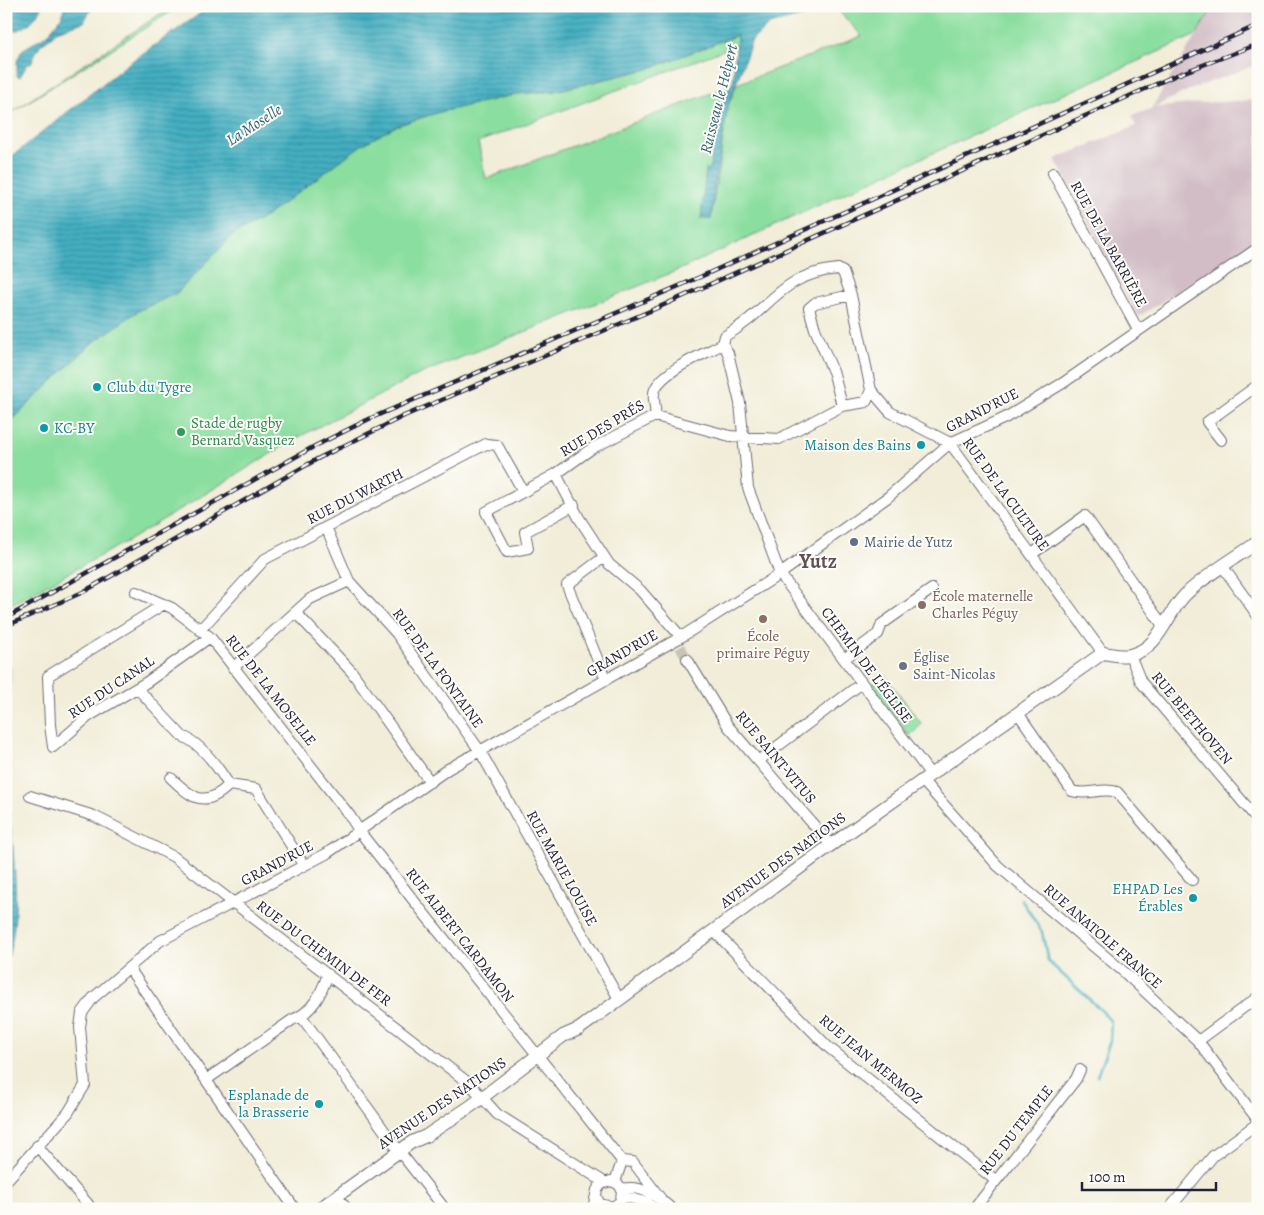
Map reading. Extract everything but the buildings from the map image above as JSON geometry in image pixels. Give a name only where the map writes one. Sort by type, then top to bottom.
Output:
[{"type":"main road","points":[[1103,653],[1130,655],[1154,640],[1164,627],[1175,606],[1186,593],[1258,542]]},
{"type":"main road","name":"AVENUE DES NATIONS","points":[[320,1209],[412,1142],[426,1136],[483,1098],[831,845],[1103,653]]},
{"type":"street","name":"RUE DE LA BARRIÈRE","points":[[1052,173],[1138,330]]},
{"type":"street","name":"GRAND'RUE","points":[[6,1181],[68,1112],[85,1085],[80,1027],[82,1013],[93,998],[150,949],[173,933],[304,866],[360,832],[430,782],[480,751],[678,641],[780,574],[888,497],[950,443],[1005,418],[1063,383],[1258,248]]},
{"type":"street","name":"RUE DE LA CULTURE","points":[[839,266],[851,295],[871,390],[890,412],[950,443],[1103,653]]},
{"type":"street","name":"RUE DES PRÉS","points":[[574,505],[525,532],[528,548],[507,552],[486,512],[556,474],[591,449],[655,416],[655,390],[662,380],[724,340],[784,288],[806,277],[839,266]]},
{"type":"street","points":[[842,406],[834,374],[814,329],[809,308],[816,303],[851,295]]},
{"type":"street","name":"CHEMIN DE L'ÉGLISE","points":[[724,340],[740,403],[748,488],[780,574],[862,683],[926,778]]},
{"type":"street","points":[[1221,440],[1208,422],[1258,385]]},
{"type":"street","points":[[655,416],[716,433],[779,439],[842,406],[866,402],[871,390]]},
{"type":"street","name":"RUE DU WARTH","points":[[200,630],[265,558],[486,444],[497,445],[523,492]]},
{"type":"street","points":[[556,474],[574,505],[579,518],[609,564],[640,590],[678,641]]},
{"type":"street","points":[[1032,554],[1084,516],[1164,627]]},
{"type":"street","name":"RUE DE LA FONTAINE","points":[[326,527],[349,581],[397,634],[480,751]]},
{"type":"street","points":[[604,557],[567,585],[606,680]]},
{"type":"street","points":[[1223,567],[1258,616]]},
{"type":"street","points":[[233,668],[310,599],[349,581]]},
{"type":"street","points":[[844,659],[878,634],[882,624],[932,589]]},
{"type":"street","name":"RUE DE LA MOSELLE","points":[[136,592],[164,604],[210,637],[350,816],[360,832]]},
{"type":"street","name":"RUE DU CANAL","points":[[164,604],[48,676],[53,747],[89,716],[137,688],[210,637]]},
{"type":"street","points":[[296,613],[352,672],[430,782]]},
{"type":"street","name":"RUE BEETHOVEN","points":[[1130,655],[1141,682],[1258,820]]},
{"type":"street","name":"RUE SAINT-VITUS","points":[[687,659],[728,726],[831,845]]},
{"type":"street","points":[[758,761],[862,683]]},
{"type":"street","points":[[137,688],[182,736],[192,740],[220,771],[229,785]]},
{"type":"street","points":[[1018,713],[1072,791],[1082,794],[1108,789],[1117,792],[1192,880]]},
{"type":"street","name":"RUE MARIE LOUISE","points":[[480,751],[618,999]]},
{"type":"street","points":[[171,778],[190,796],[203,800],[219,795],[229,785]]},
{"type":"street","name":"RUE ANATOLE FRANCE","points":[[926,778],[998,866],[1124,972],[1198,1041],[1258,1122]]},
{"type":"street","points":[[229,785],[256,788],[304,866]]},
{"type":"street","name":"RUE DU CHEMIN DE FER","points":[[30,796],[94,816],[174,857],[470,1084],[497,1114],[604,1182]]},
{"type":"street","name":"RUE ALBERT CARDAMON","points":[[360,832],[537,1057],[622,1161]]},
{"type":"street","name":"RUE JEAN MERMOZ","points":[[714,931],[828,1047],[996,1180]]},
{"type":"street","points":[[129,968],[295,1209]]},
{"type":"street","points":[[206,1080],[292,1020],[301,1016],[317,1001],[328,974]]},
{"type":"street","points":[[1198,1041],[1258,997]]},
{"type":"street","points":[[301,1016],[399,1151],[445,1209]]},
{"type":"street","name":"RUE DU TEMPLE","points":[[974,1209],[1076,1079],[1080,1070]]},
{"type":"street","points":[[1169,1209],[1212,1156],[1258,1122]]},
{"type":"street","points":[[37,1146],[88,1204]]},
{"type":"street","points":[[596,1197],[600,1204],[607,1208],[617,1204],[622,1161],[634,1162],[659,1204]]},
{"type":"street","points":[[593,1209],[598,1187],[604,1182],[620,1189],[630,1187],[647,1192],[659,1204],[672,1209]]},
{"type":"street","points":[[336,1196],[347,1209]]},
{"type":"shaded area","points":[[1214,6],[1258,6],[1258,64],[1187,91],[1152,108],[1258,100],[1258,240],[1138,317],[1055,159],[1136,126],[1131,116],[1151,109]]},
{"type":"green space","points":[[172,6],[180,6],[6,116]]},
{"type":"green space","points":[[845,6],[1214,6],[1196,35],[884,175],[681,269],[420,374],[295,439],[133,538],[8,606],[6,426],[91,344],[138,311],[177,293],[233,235],[265,217],[360,146],[396,126],[436,113],[517,94],[555,91],[648,69],[738,35],[737,45],[478,142],[486,179],[730,86],[721,110],[710,169],[706,170],[701,218],[711,219],[728,106],[737,84],[862,36],[837,9]]},
{"type":"green space","points":[[885,676],[922,724],[910,736],[871,686]]},
{"type":"water","points":[[6,6],[42,6],[36,17],[24,28],[6,32]]},
{"type":"water","points":[[64,6],[93,6],[84,22],[56,31],[36,51],[31,63],[27,65],[20,77],[17,76],[17,61],[22,50],[48,34],[62,16]]},
{"type":"water","name":"La Moselle","points":[[211,6],[845,6],[769,25],[752,40],[728,106],[715,182],[711,219],[701,219],[706,169],[710,169],[721,110],[733,80],[737,35],[648,69],[555,91],[517,94],[436,113],[396,126],[360,146],[265,217],[233,235],[177,293],[138,311],[91,344],[6,426],[6,161],[129,63]]},
{"type":"water","points":[[6,595],[10,638],[7,767],[16,891],[12,940],[6,964]]},
{"type":"pier","points":[[10,605],[12,665],[6,671],[6,607]]},
{"type":"waterway","name":"Ruisseau le Helpert","points":[[1021,899],[1042,932],[1048,961],[1103,1012],[1111,1022],[1110,1041],[1097,1076]]},
{"type":"tunnel","points":[[680,647],[687,659]]},
{"type":"railway","points":[[6,618],[315,446],[369,419],[700,277],[1258,25]]},
{"type":"railway","points":[[6,626],[83,592],[319,458],[404,416],[657,308],[1174,76],[1258,44]]},
{"type":"place","name":"Club du Tygre","points":[[97,387]]},
{"type":"place","name":"KC-BY","points":[[44,428]]},
{"type":"place","name":"Stade de rugby Bernard Vasquez","points":[[181,432]]},
{"type":"place","name":"Maison des Bains","points":[[921,445]]},
{"type":"place","name":"Mairie de Yutz","points":[[854,542]]},
{"type":"place","name":"École maternelle Charles Péguy","points":[[922,605]]},
{"type":"place","name":"École primaire Péguy","points":[[763,619]]},
{"type":"place","name":"Église Saint-Nicolas","points":[[903,666]]},
{"type":"place","name":"EHPAD Les Érables","points":[[1193,898]]},
{"type":"place","name":"Esplanade de la Brasserie","points":[[319,1104]]},
{"type":"district","name":"Yutz","points":[[818,561]]}]
